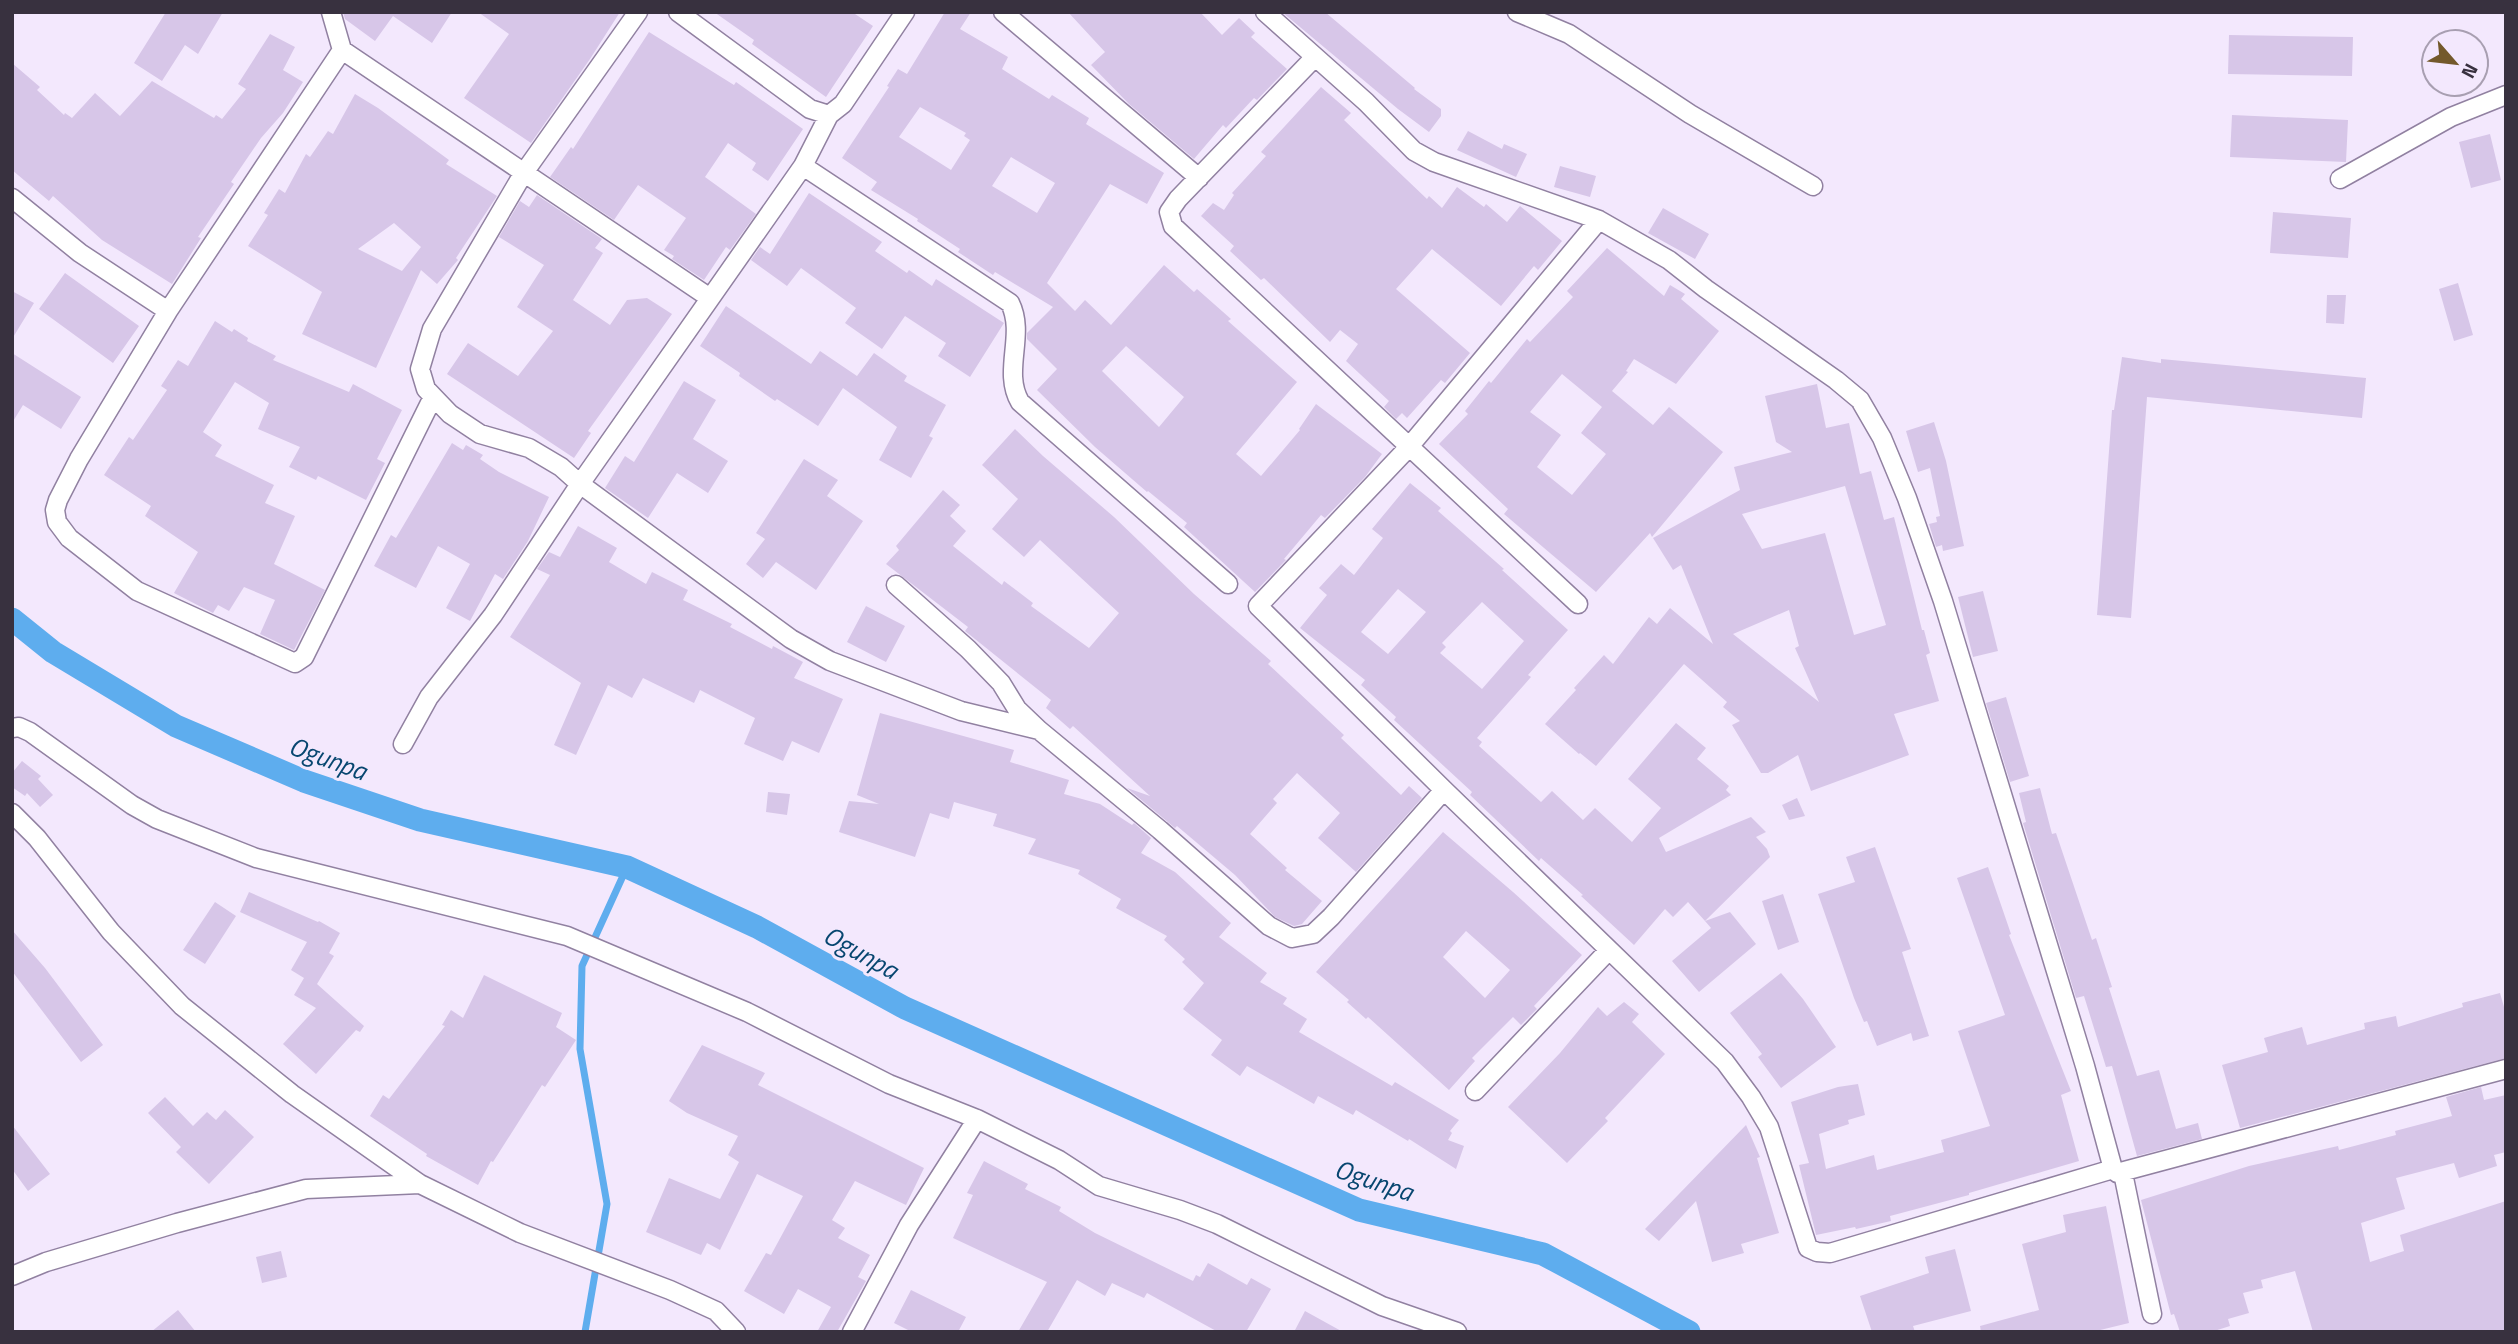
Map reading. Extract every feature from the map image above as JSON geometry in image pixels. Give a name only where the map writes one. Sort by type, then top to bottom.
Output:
[{"type":"street","points":[[331,12],[342,50],[710,298]]},
{"type":"street","points":[[638,12],[523,174],[429,337],[421,369],[426,389],[450,414],[480,434],[529,448],[561,467],[580,484],[791,639],[830,661],[961,711],[1039,730]]},
{"type":"street","points":[[678,12],[810,109],[829,115]]},
{"type":"street","points":[[403,744],[429,697],[493,615],[580,484],[803,166],[829,115],[842,104],[905,12]]},
{"type":"street","points":[[1003,12],[1199,178]]},
{"type":"street","points":[[1265,12],[1366,102],[1414,150],[1434,162],[1600,220],[1669,260],[1860,400],[1882,438],[1907,498],[1943,601],[2118,1171],[2152,1314]]},
{"type":"street","points":[[1517,12],[1569,34],[1690,114],[1813,186]]},
{"type":"street","points":[[342,50],[168,311],[58,500],[55,510],[57,522],[69,538],[137,591],[295,663],[304,657],[433,397]]},
{"type":"street","points":[[1314,58],[1169,212],[1174,226],[1408,448],[1578,604]]},
{"type":"street","points":[[2340,179],[2451,117],[2506,96]]},
{"type":"street","points":[[803,166],[1010,303],[1015,314],[1017,337],[1013,389],[1020,402],[1228,584]]},
{"type":"street","points":[[12,198],[80,253],[168,311]]},
{"type":"street","points":[[1600,220],[1408,448],[1258,606],[1725,1062],[1769,1127],[1808,1248],[1830,1253],[2118,1171],[2506,1069]]},
{"type":"street","points":[[896,584],[968,649],[1001,683],[1017,709],[1039,730],[1160,830],[1269,926],[1292,938],[1312,934],[1331,916],[1444,790]]},
{"type":"street","points":[[12,728],[19,727],[30,732],[132,805],[157,819],[256,858],[567,936],[747,1012],[889,1084],[977,1119],[1059,1160],[1099,1186],[1217,1224],[1382,1306],[1457,1332]]},
{"type":"street","points":[[12,813],[37,838],[111,932],[182,1006],[292,1094],[420,1184],[520,1233],[670,1290],[716,1311],[737,1332]]},
{"type":"street","points":[[1475,1091],[1609,950]]},
{"type":"street","points":[[852,1332],[909,1224],[977,1119]]},
{"type":"street","points":[[12,1276],[46,1262],[177,1223],[306,1189],[420,1184]]},
{"type":"building","points":[[166,12],[223,12],[198,54],[185,45],[162,81],[134,63]]},
{"type":"building","points":[[343,12],[452,12],[432,43],[393,16],[375,41],[345,19]]},
{"type":"building","points":[[478,12],[620,12],[531,143],[464,98],[509,34]]},
{"type":"building","points":[[714,12],[852,12],[873,26],[826,97],[752,44],[754,40]]},
{"type":"building","points":[[945,12],[971,12],[960,29],[1008,57],[1002,69],[1049,99],[1052,95],[1089,118],[1086,124],[1164,173],[1147,204],[1110,184],[1047,283],[1075,311],[1085,300],[1111,325],[1164,265],[1194,292],[1197,289],[1231,319],[1228,321],[1297,382],[1236,454],[1261,476],[1300,430],[1316,404],[1382,454],[1365,477],[1325,518],[1321,515],[1284,559],[1286,560],[1255,592],[1184,527],[1187,523],[1095,447],[1037,390],[1057,369],[1027,339],[1027,333],[1053,307],[995,272],[993,275],[958,252],[960,249],[917,221],[918,219],[871,190],[877,182],[842,158],[898,69],[907,74]],"holes":[[[920,107],[966,133],[964,136],[970,140],[951,170],[899,137]],[[1011,157],[1055,183],[1037,213],[992,186]],[[1126,346],[1184,397],[1159,427],[1102,371]]]},
{"type":"building","points":[[1068,12],[1200,12],[1222,35],[1239,18],[1255,33],[1251,37],[1287,69],[1226,128],[1223,125],[1194,159],[1129,104],[1091,65],[1105,52]]},
{"type":"building","points":[[1282,12],[1325,12],[1441,109],[1441,116],[1429,132]]},
{"type":"building","points":[[649,32],[734,85],[736,82],[803,129],[768,181],[752,170],[756,163],[728,143],[705,177],[756,214],[730,250],[726,247],[704,280],[672,259],[674,256],[664,250],[686,218],[638,185],[614,220],[550,177],[571,147],[573,149]]},
{"type":"building","points":[[270,34],[295,47],[283,70],[303,82],[231,182],[234,184],[198,237],[201,238],[172,284],[102,240],[53,196],[49,201],[12,170],[12,63],[40,87],[37,90],[64,115],[65,113],[72,118],[95,93],[120,116],[152,81],[214,118],[216,115],[222,119],[246,89],[238,84]]},
{"type":"building","points":[[2229,35],[2353,37],[2352,76],[2228,74]]},
{"type":"building","points":[[1321,87],[1351,113],[1344,120],[1427,199],[1429,196],[1442,208],[1457,187],[1484,207],[1486,204],[1507,222],[1520,206],[1562,241],[1538,270],[1534,266],[1501,306],[1432,249],[1396,289],[1470,353],[1445,383],[1441,380],[1407,418],[1402,413],[1396,419],[1384,407],[1389,401],[1346,361],[1358,344],[1340,330],[1330,342],[1264,278],[1261,280],[1230,251],[1234,246],[1201,216],[1213,203],[1224,210],[1234,195],[1232,193],[1266,156],[1261,152]]},
{"type":"building","points":[[355,94],[449,160],[446,164],[497,196],[456,258],[458,260],[437,284],[421,270],[376,368],[302,334],[322,292],[248,246],[268,215],[264,213],[279,189],[285,193],[306,154],[310,157],[328,131],[333,134]],"holes":[[[394,223],[421,247],[402,271],[358,249]]]},
{"type":"building","points":[[2232,115],[2348,120],[2346,162],[2230,157]]},
{"type":"building","points":[[1468,131],[1502,149],[1504,144],[1527,154],[1516,177],[1457,150]]},
{"type":"building","points":[[2490,134],[2501,180],[2471,188],[2459,142]]},
{"type":"building","points":[[1560,166],[1596,176],[1590,197],[1554,187]]},
{"type":"building","points":[[809,193],[882,242],[875,251],[907,273],[909,270],[932,286],[936,279],[1004,323],[970,377],[938,356],[946,343],[905,316],[882,349],[845,323],[856,308],[801,268],[787,286],[751,260],[760,247],[770,254]]},
{"type":"building","points":[[537,195],[602,239],[595,248],[603,253],[573,300],[610,325],[627,300],[647,298],[672,314],[588,431],[591,433],[574,458],[447,374],[468,343],[518,376],[553,331],[517,307],[544,265],[499,237],[520,201],[529,207]]},
{"type":"building","points":[[1663,208],[1709,234],[1695,259],[1648,233]]},
{"type":"building","points":[[2273,212],[2351,218],[2348,258],[2270,253]]},
{"type":"building","points":[[1607,248],[1664,296],[1670,285],[1685,294],[1681,299],[1719,331],[1676,384],[1634,359],[1626,371],[1628,372],[1612,391],[1653,425],[1669,407],[1723,452],[1652,537],[1650,533],[1596,592],[1504,514],[1508,509],[1439,444],[1468,414],[1465,411],[1527,339],[1530,342],[1573,297],[1567,291]],"holes":[[[1562,374],[1602,407],[1581,433],[1606,454],[1572,495],[1537,467],[1561,435],[1530,412]]]},
{"type":"building","points":[[65,273],[139,326],[113,363],[39,309]]},
{"type":"building","points":[[2458,283],[2473,335],[2454,341],[2439,289]]},
{"type":"building","points":[[12,291],[34,303],[12,339]]},
{"type":"building","points":[[2327,295],[2346,295],[2344,324],[2326,323]]},
{"type":"building","points":[[726,306],[811,364],[820,351],[857,376],[874,353],[907,376],[904,381],[946,405],[929,436],[933,438],[911,478],[879,460],[897,427],[843,388],[818,426],[777,399],[775,401],[700,346]]},
{"type":"building","points":[[215,321],[232,332],[234,329],[248,338],[247,341],[276,356],[273,360],[349,392],[353,384],[402,410],[377,459],[385,463],[366,500],[318,476],[316,480],[289,467],[300,447],[258,429],[269,403],[235,382],[203,432],[222,445],[215,456],[274,485],[265,503],[295,516],[274,564],[325,590],[294,650],[260,634],[275,600],[244,587],[229,611],[218,605],[213,613],[174,593],[198,552],[145,516],[151,506],[104,475],[129,437],[133,440],[167,390],[161,386],[178,360],[188,366]]},
{"type":"building","points":[[12,353],[81,397],[61,429],[23,405],[12,423]]},
{"type":"building","points":[[2122,357],[2161,363],[2161,359],[2366,378],[2362,418],[2147,397],[2131,618],[2097,615],[2112,410]]},
{"type":"building","points":[[684,381],[716,400],[693,439],[728,461],[708,493],[677,473],[648,518],[605,488],[625,456],[634,462]]},
{"type":"building","points":[[1817,384],[1826,428],[1849,423],[1860,474],[1871,471],[1884,520],[1894,517],[1930,653],[1926,655],[1939,701],[1894,714],[1909,755],[1811,791],[1798,755],[1768,773],[1761,773],[1732,725],[1740,721],[1723,707],[1727,702],[1684,664],[1596,766],[1545,724],[1604,655],[1613,664],[1649,617],[1657,624],[1670,608],[1713,644],[1681,565],[1673,570],[1653,538],[1740,490],[1734,467],[1792,452],[1776,442],[1765,396]],"holes":[[[1845,486],[1886,625],[1854,635],[1825,533],[1762,549],[1742,514]],[[1789,610],[1799,646],[1795,648],[1819,702],[1733,634]]]},
{"type":"building","points":[[1934,422],[1946,461],[1964,546],[1943,551],[1942,545],[1936,547],[1929,524],[1937,522],[1936,517],[1940,516],[1930,468],[1918,472],[1906,431]]},
{"type":"building","points":[[1015,429],[1271,661],[1268,664],[1344,735],[1341,738],[1401,795],[1409,786],[1422,798],[1356,872],[1318,838],[1340,813],[1297,773],[1273,799],[1277,803],[1250,834],[1287,868],[1285,870],[1322,901],[1302,924],[1294,926],[1275,917],[1235,875],[1127,788],[1150,796],[1073,726],[1070,729],[1046,708],[1051,700],[965,631],[968,627],[886,564],[899,550],[896,546],[943,490],[960,505],[950,516],[966,531],[953,546],[1002,585],[1004,581],[1033,603],[1031,606],[1089,648],[1119,613],[1040,540],[1024,557],[992,529],[1018,499],[982,465]]},
{"type":"building","points":[[452,443],[463,450],[466,445],[483,455],[480,459],[499,472],[549,497],[528,541],[503,579],[495,574],[470,621],[446,608],[470,564],[438,546],[416,588],[374,566],[391,535],[396,538]]},
{"type":"building","points":[[804,459],[838,480],[827,496],[863,521],[816,590],[776,562],[763,578],[746,564],[765,539],[756,533]]},
{"type":"building","points":[[1410,483],[1441,508],[1438,511],[1568,630],[1477,738],[1482,742],[1479,746],[1541,802],[1552,791],[1583,820],[1595,808],[1632,842],[1661,808],[1628,779],[1676,723],[1706,748],[1697,759],[1729,786],[1726,790],[1731,795],[1659,838],[1666,852],[1751,817],[1766,832],[1756,837],[1767,849],[1770,857],[1705,921],[1688,902],[1673,917],[1665,909],[1634,945],[1581,896],[1583,895],[1541,858],[1539,861],[1470,795],[1472,792],[1394,720],[1396,717],[1361,685],[1365,680],[1300,628],[1327,595],[1319,588],[1341,564],[1354,575],[1383,538],[1372,529]],"holes":[[[1398,589],[1426,612],[1388,654],[1361,632]],[[1482,602],[1524,641],[1482,689],[1440,653],[1446,647],[1442,643]]]},
{"type":"building","points":[[578,526],[617,548],[609,562],[646,584],[652,572],[688,590],[683,600],[732,624],[730,627],[772,649],[773,646],[803,662],[794,678],[843,699],[819,753],[792,741],[783,761],[744,744],[755,718],[700,690],[694,703],[643,678],[632,698],[608,685],[576,755],[554,745],[581,683],[510,637],[550,575],[537,569],[549,552],[560,557]]},
{"type":"building","points":[[1983,591],[1998,651],[1973,657],[1958,597]]},
{"type":"building","points":[[866,606],[905,626],[886,662],[847,642]]},
{"type":"building","points":[[2006,697],[2029,776],[2010,782],[1986,703]]},
{"type":"building","points":[[880,713],[1014,750],[1010,762],[1069,780],[1064,794],[1100,804],[1132,825],[1134,823],[1151,838],[1141,853],[1175,872],[1231,923],[1219,937],[1267,973],[1260,982],[1287,998],[1283,1004],[1307,1019],[1299,1032],[1392,1086],[1395,1082],[1459,1120],[1450,1131],[1452,1133],[1448,1140],[1464,1146],[1456,1169],[1356,1110],[1353,1115],[1318,1096],[1314,1104],[1247,1066],[1240,1076],[1211,1055],[1222,1040],[1183,1009],[1204,983],[1182,962],[1185,959],[1164,940],[1167,936],[1116,908],[1121,899],[1078,874],[1080,870],[1028,854],[1036,839],[993,826],[997,814],[954,802],[949,819],[930,813],[915,857],[839,832],[849,801],[879,804],[857,795]]},
{"type":"building","points":[[22,761],[41,776],[38,779],[53,795],[40,807],[27,793],[25,796],[12,787],[12,773]]},
{"type":"building","points":[[2040,788],[2052,834],[2056,833],[2092,940],[2096,938],[2137,1076],[2159,1070],[2176,1129],[2198,1123],[2202,1139],[2137,1156],[2112,1066],[2106,1067],[2084,996],[2076,998],[2023,823],[2026,822],[2019,793]]},
{"type":"building","points":[[768,792],[790,794],[787,815],[766,812]]},
{"type":"building","points":[[1797,798],[1805,816],[1789,820],[1782,805]]},
{"type":"building","points":[[1443,832],[1582,955],[1534,1006],[1537,1009],[1521,1025],[1513,1017],[1472,1058],[1475,1061],[1449,1090],[1316,972]],"holes":[[[1466,931],[1510,970],[1485,998],[1443,957]]]},
{"type":"building","points":[[1875,847],[1911,949],[1902,952],[1929,1036],[1913,1041],[1911,1033],[1877,1046],[1854,998],[1818,894],[1855,882],[1846,857]]},
{"type":"building","points":[[1988,867],[2011,934],[2009,935],[2071,1091],[2061,1095],[2079,1161],[1890,1216],[1891,1221],[1816,1235],[1799,1165],[1809,1163],[1791,1102],[1838,1087],[1858,1084],[1865,1115],[1848,1120],[1849,1124],[1819,1134],[1826,1169],[1874,1155],[1877,1170],[1944,1152],[1941,1140],[1990,1126],[1958,1031],[2005,1015],[1957,878]]},
{"type":"building","points":[[249,892],[319,921],[340,933],[329,953],[334,956],[317,984],[364,1026],[360,1032],[356,1030],[316,1074],[283,1044],[316,1008],[294,995],[304,978],[291,970],[307,942],[240,912]]},
{"type":"building","points":[[1783,894],[1799,942],[1778,950],[1762,901]]},
{"type":"building","points":[[215,902],[236,916],[205,964],[183,950]]},
{"type":"building","points":[[1730,912],[1756,944],[1699,992],[1672,961],[1711,928],[1705,921]]},
{"type":"building","points":[[12,930],[45,968],[103,1045],[81,1062],[12,971]]},
{"type":"building","points":[[1781,973],[1803,999],[1836,1047],[1781,1088],[1758,1057],[1762,1054],[1730,1013]]},
{"type":"building","points":[[484,975],[562,1013],[556,1027],[576,1040],[545,1087],[542,1085],[478,1185],[426,1156],[427,1154],[370,1116],[383,1095],[389,1099],[445,1026],[442,1025],[451,1010],[463,1018]]},
{"type":"building","points":[[2500,993],[2506,1014],[2506,1058],[2240,1128],[2222,1065],[2268,1052],[2264,1038],[2302,1027],[2307,1045],[2365,1029],[2364,1023],[2396,1016],[2398,1027],[2463,1007],[2462,1003]]},
{"type":"building","points":[[1624,1002],[1639,1014],[1632,1022],[1665,1054],[1605,1118],[1608,1121],[1567,1163],[1508,1107],[1560,1053],[1598,1007],[1607,1016]]},
{"type":"building","points":[[702,1045],[765,1073],[758,1085],[924,1168],[906,1205],[855,1181],[832,1220],[845,1228],[838,1238],[870,1255],[858,1277],[866,1281],[837,1332],[817,1332],[831,1307],[798,1289],[784,1314],[744,1291],[766,1253],[771,1255],[803,1196],[757,1174],[720,1250],[707,1243],[701,1255],[646,1232],[669,1178],[720,1199],[739,1162],[728,1155],[738,1136],[687,1113],[669,1101]]},
{"type":"building","points":[[2481,1087],[2484,1100],[2506,1095],[2506,1152],[2494,1155],[2497,1166],[2459,1178],[2454,1163],[2396,1178],[2405,1209],[2361,1223],[2370,1262],[2404,1251],[2400,1235],[2506,1201],[2506,1332],[2313,1332],[2295,1271],[2261,1280],[2263,1288],[2243,1293],[2249,1313],[2228,1319],[2230,1326],[2211,1332],[2180,1332],[2174,1314],[2171,1315],[2141,1200],[2249,1166],[2338,1146],[2339,1150],[2396,1135],[2395,1131],[2452,1116],[2446,1097]]},
{"type":"building","points":[[165,1097],[193,1126],[207,1112],[216,1120],[225,1110],[254,1137],[209,1184],[176,1152],[181,1147],[148,1113]]},
{"type":"building","points":[[12,1125],[50,1174],[28,1191],[12,1169]]},
{"type":"building","points":[[1746,1125],[1760,1157],[1757,1158],[1779,1233],[1741,1244],[1744,1253],[1712,1262],[1696,1201],[1659,1241],[1645,1229]]},
{"type":"building","points":[[984,1161],[1028,1184],[1025,1189],[1061,1207],[1059,1211],[1095,1233],[1193,1281],[1196,1275],[1200,1277],[1208,1263],[1247,1285],[1251,1278],[1271,1289],[1246,1332],[1218,1332],[1147,1293],[1144,1298],[1112,1283],[1105,1296],[1077,1280],[1047,1332],[1018,1332],[1047,1282],[953,1238],[973,1195],[967,1193]]},
{"type":"building","points":[[2106,1206],[2129,1323],[2092,1332],[1981,1332],[1980,1326],[2039,1310],[2022,1244],[2066,1232],[2063,1215]]},
{"type":"building","points":[[1955,1249],[1971,1311],[1913,1326],[1915,1332],[1872,1332],[1860,1296],[1929,1273],[1925,1257]]},
{"type":"building","points":[[281,1251],[287,1277],[262,1283],[256,1257]]},
{"type":"building","points":[[911,1290],[966,1317],[958,1332],[912,1332],[894,1323]]},
{"type":"building","points":[[178,1310],[196,1332],[151,1332]]},
{"type":"building","points":[[1305,1311],[1343,1332],[1294,1332]]},
{"type":"waterway","name":"Ogunpa","points":[[12,619],[53,652],[176,726],[304,781],[420,820],[627,867],[757,927],[905,1008],[1359,1210],[1543,1254],[1689,1332]]},
{"type":"waterway","points":[[585,1332],[607,1204],[580,1049],[582,966],[627,867]]}]
